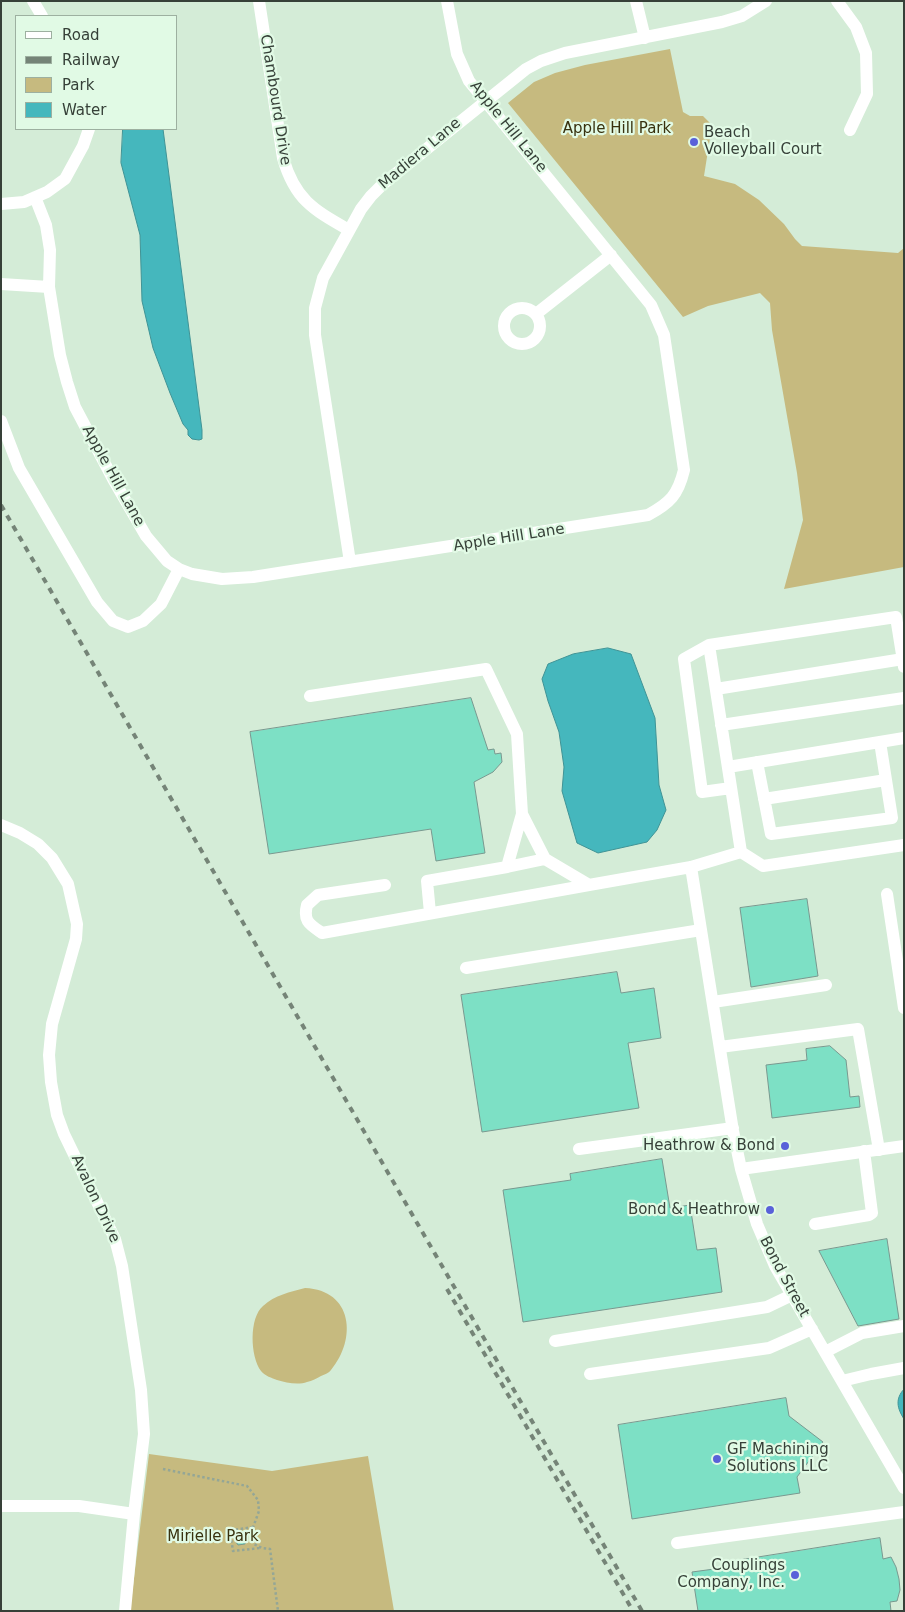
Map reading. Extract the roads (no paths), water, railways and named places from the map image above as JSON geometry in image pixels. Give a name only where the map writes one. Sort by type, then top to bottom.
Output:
[{"type":"street","name":"Chambourd Drive","points":[[259,1],[283,158],[288,174],[302,197],[320,213],[350,230]]},
{"type":"street","name":"Apple Hill Lane","points":[[35,197],[46,226],[50,250],[49,287],[60,355],[66,382],[75,407],[146,536],[167,561],[180,570],[222,579],[253,577],[648,515],[665,506],[673,498],[684,470],[664,334],[651,305],[470,81],[456,54],[447,1]]},
{"type":"street","points":[[636,1],[644,38]]},
{"type":"street","name":"Madiera Lane","points":[[350,562],[315,335],[315,308],[323,278],[361,209],[383,184],[485,100],[526,69],[541,61],[565,53],[736,18],[766,1]]},
{"type":"street","points":[[836,1],[856,27],[866,53],[867,94],[850,130]]},
{"type":"street","points":[[1,204],[24,202],[47,192],[65,180],[83,146],[89,130]]},
{"type":"street","points":[[536,314],[611,255]]},
{"type":"street","points":[[1,284],[49,287]]},
{"type":"street","points":[[1,421],[19,468],[97,602],[113,621],[128,627],[143,621],[162,604],[180,570]]},
{"type":"street","points":[[716,689],[903,663],[896,618],[709,645],[684,659],[702,792],[731,788]]},
{"type":"street","points":[[709,645],[741,852]]},
{"type":"street","points":[[310,696],[486,669],[517,734],[522,814],[508,867]]},
{"type":"street","points":[[722,725],[904,698]]},
{"type":"street","points":[[728,767],[904,738]]},
{"type":"street","points":[[757,762],[771,834],[892,818],[880,742]]},
{"type":"street","points":[[764,799],[886,780]]},
{"type":"street","points":[[522,814],[545,859],[589,884]]},
{"type":"street","name":"Avalon Drive","points":[[1,826],[20,833],[38,844],[52,858],[68,884],[77,924],[76,939],[56,1005],[49,1055],[51,1082],[57,1115],[64,1134],[115,1239],[122,1266],[144,1415],[144,1434],[125,1611]]},
{"type":"street","points":[[385,885],[318,895],[306,904],[304,915],[309,924],[322,933],[691,866],[741,852],[763,866],[904,846]]},
{"type":"street","points":[[430,913],[427,881],[545,859]]},
{"type":"street","name":"Bond Street","points":[[691,866],[733,1128],[741,1169],[757,1224],[775,1266],[904,1488]]},
{"type":"street","points":[[887,894],[904,1008]]},
{"type":"street","points":[[466,968],[701,930]]},
{"type":"street","points":[[713,1002],[826,985]]},
{"type":"street","points":[[720,1047],[858,1029],[879,1150]]},
{"type":"street","points":[[579,1149],[733,1128]]},
{"type":"street","points":[[741,1169],[904,1146]]},
{"type":"street","points":[[815,1224],[872,1213],[864,1151]]},
{"type":"street","points":[[556,1341],[767,1307],[792,1295]]},
{"type":"street","points":[[825,1352],[862,1333],[904,1326]]},
{"type":"street","points":[[590,1374],[769,1348],[812,1329]]},
{"type":"street","points":[[842,1381],[904,1368]]},
{"type":"street","points":[[1,1506],[79,1506],[134,1514]]},
{"type":"street","points":[[677,1543],[904,1512]]},
{"type":"water","points":[[123,130],[163,130],[202,430],[202,439],[199,440],[192,439],[188,435],[188,430],[183,424],[153,348],[142,301],[140,235],[121,163]]},
{"type":"water","points":[[608,648],[631,654],[655,718],[659,785],[666,810],[657,830],[647,842],[598,853],[577,843],[562,791],[564,767],[559,732],[542,679],[548,664],[573,654]]},
{"type":"water","points":[[904,1389],[904,1419],[898,1400]]},
{"type":"railway","points":[[1,505],[642,1611]]},
{"type":"railway","points":[[447,1289],[633,1611]]},
{"type":"place","name":"Beach Volleyball Court","points":[[694,142]]},
{"type":"place","name":"Heathrow & Bond","points":[[785,1146]]},
{"type":"place","name":"Bond & Heathrow","points":[[770,1210]]},
{"type":"place","name":"GF Machining Solutions LLC","points":[[717,1459]]},
{"type":"place","name":"Couplings Company, Inc.","points":[[795,1575]]},
{"type":"park label","name":"Apple Hill Park","points":[[617,129]]},
{"type":"park label","name":"Mirielle Park","points":[[213,1537]]}]
